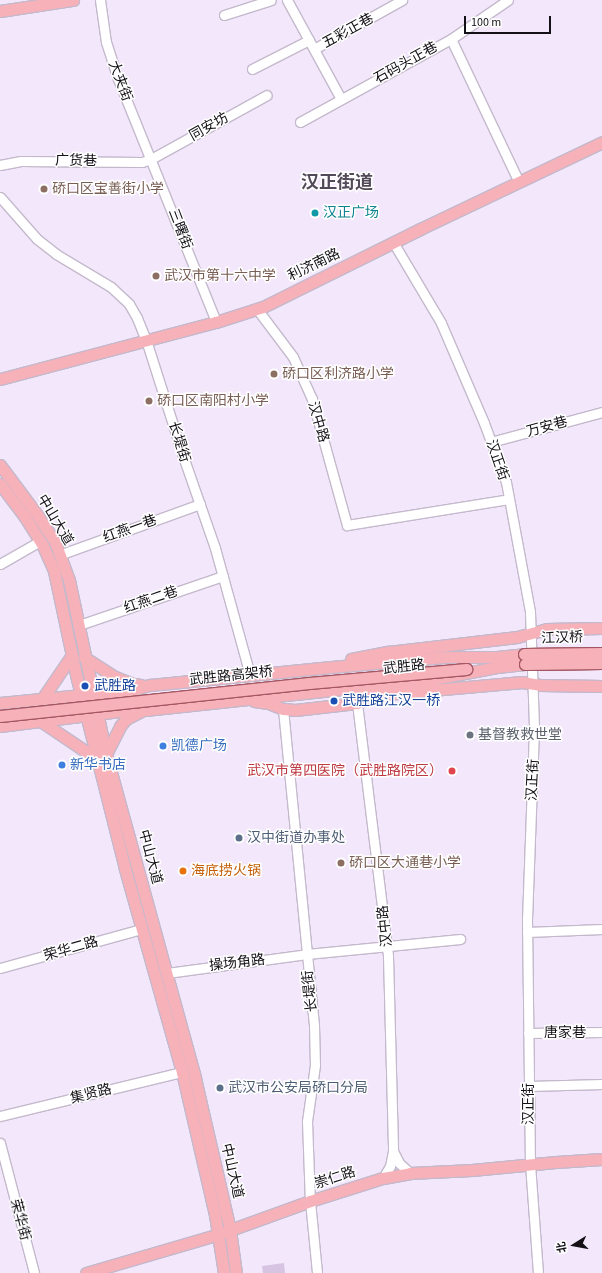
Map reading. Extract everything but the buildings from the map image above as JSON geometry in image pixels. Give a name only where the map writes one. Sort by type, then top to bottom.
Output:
[{"type":"main road","points":[[0,11],[74,0]]},
{"type":"main road","name":"利济南路","points":[[0,379],[216,322],[257,309],[602,142]]},
{"type":"main road","name":"中山大道","points":[[0,465],[38,516],[55,542],[69,580],[79,625],[84,657],[87,695]]},
{"type":"main road","name":"中山大道","points":[[0,484],[40,541],[54,571],[72,655],[87,695],[142,929],[182,1072],[219,1237],[224,1273]]},
{"type":"main road","points":[[331,667],[353,658],[517,637],[546,629],[602,628]]},
{"type":"main road","name":"江汉桥","points":[[524,659],[602,652]]},
{"type":"main road","points":[[42,699],[72,655]]},
{"type":"main road","points":[[84,657],[115,677],[133,684],[150,685]]},
{"type":"main road","name":"武胜路","points":[[0,703],[132,690],[150,685],[396,661],[445,657],[497,662]]},
{"type":"main road","name":"武胜路","points":[[0,726],[447,677],[497,662],[524,659]]},
{"type":"main road","name":"江汉桥","points":[[524,659],[602,663]]},
{"type":"main road","points":[[465,666],[497,662]]},
{"type":"main road","name":"武胜路高架桥","points":[[0,710],[173,691],[465,666]]},
{"type":"main road","name":"武胜路高架桥","points":[[0,716],[465,666]]},
{"type":"main road","points":[[376,695],[522,682],[532,684],[602,686]]},
{"type":"main road","points":[[239,699],[268,704],[283,709],[295,710],[357,703],[399,683]]},
{"type":"main road","points":[[42,722],[102,756],[120,726],[134,714],[145,710]]},
{"type":"main road","name":"中山大道","points":[[102,756],[168,973],[195,1078],[230,1234],[236,1273]]},
{"type":"main road","name":"崇仁路","points":[[310,1205],[383,1182],[410,1179],[472,1177],[530,1167],[602,1159]]},
{"type":"main road","name":"崇仁路","points":[[86,1273],[230,1234],[383,1178],[410,1173],[530,1167],[602,1166]]},
{"type":"main road","name":"崇仁路","points":[[108,1273],[219,1237]]},
{"type":"street","name":"大夹街","points":[[100,0],[106,42],[118,79],[151,159]]},
{"type":"street","points":[[224,16],[271,0]]},
{"type":"street","points":[[287,0],[341,99]]},
{"type":"street","name":"五彩正巷","points":[[314,49],[402,0]]},
{"type":"street","name":"石码头正巷","points":[[300,122],[451,39],[508,0]]},
{"type":"street","points":[[451,39],[519,182]]},
{"type":"street","points":[[252,69],[309,40]]},
{"type":"street","name":"同安坊","points":[[151,159],[267,95]]},
{"type":"street","name":"广货巷","points":[[0,165],[21,161],[142,162],[151,159]]},
{"type":"street","name":"三曙街","points":[[151,159],[216,322]]},
{"type":"street","name":"长堤街","points":[[0,197],[37,239],[56,254],[111,287],[130,304],[146,340],[184,459],[215,548],[250,675]]},
{"type":"street","name":"汉正街","points":[[394,242],[441,324],[461,368],[506,482],[530,612],[534,752],[527,932],[528,1033],[530,1167],[538,1273]]},
{"type":"street","name":"汉中路","points":[[257,309],[293,357],[312,399],[346,525],[509,499]]},
{"type":"street","name":"万安巷","points":[[491,442],[602,412]]},
{"type":"street","name":"红燕一巷","points":[[59,555],[200,504]]},
{"type":"street","points":[[0,564],[40,541]]},
{"type":"street","name":"红燕二巷","points":[[79,625],[223,576]]},
{"type":"street","name":"汉中路","points":[[357,703],[387,945],[393,1151],[390,1166],[383,1178]]},
{"type":"street","name":"长堤街","points":[[283,709],[314,1024],[315,1065],[307,1121],[310,1205],[317,1273]]},
{"type":"street","name":"荣华二路","points":[[0,968],[142,929]]},
{"type":"street","points":[[527,932],[602,929]]},
{"type":"street","name":"操场角路","points":[[168,973],[307,954],[460,939]]},
{"type":"street","name":"唐家巷","points":[[528,1033],[602,1032]]},
{"type":"street","name":"集贤路","points":[[0,1116],[182,1072]]},
{"type":"street","points":[[529,1086],[602,1084]]},
{"type":"street","name":"荣华街","points":[[0,1143],[34,1273]]},
{"type":"street","points":[[393,1151],[399,1163],[410,1173]]},
{"type":"shaded area","points":[[284,1263],[285,1273],[263,1273],[262,1266]]},
{"type":"place","name":"硚口区宝善街小学","points":[[44,189]]},
{"type":"place","name":"汉正广场","points":[[315,213]]},
{"type":"place","name":"武汉市第十六中学","points":[[156,276]]},
{"type":"place","name":"硚口区利济路小学","points":[[274,374]]},
{"type":"place","name":"硚口区南阳村小学","points":[[149,401]]},
{"type":"place","name":"武胜路","points":[[85,686]]},
{"type":"place","name":"武胜路江汉一桥","points":[[334,701]]},
{"type":"place","name":"基督教救世堂","points":[[470,735]]},
{"type":"place","name":"凯德广场","points":[[163,746]]},
{"type":"place","name":"新华书店","points":[[62,765]]},
{"type":"place","name":"武汉市第四医院（武胜路院区）","points":[[452,771]]},
{"type":"place","name":"汉中街道办事处","points":[[239,838]]},
{"type":"place","name":"硚口区大通巷小学","points":[[341,863]]},
{"type":"place","name":"海底捞火锅","points":[[183,871]]},
{"type":"place","name":"武汉市公安局硚口分局","points":[[220,1088]]},
{"type":"district","name":"汉正街道","points":[[337,183]]}]
